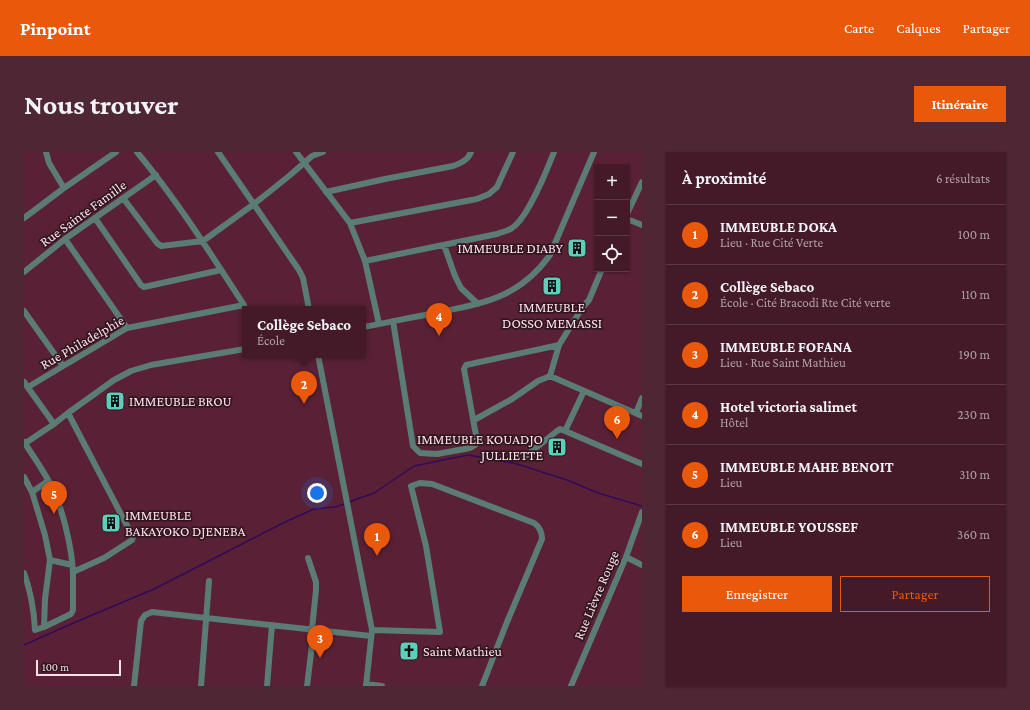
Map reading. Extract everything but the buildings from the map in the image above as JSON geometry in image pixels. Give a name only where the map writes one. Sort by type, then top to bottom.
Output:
[{"type":"street","points":[[46,152],[49,163],[64,188]]},
{"type":"street","points":[[24,218],[116,152]]},
{"type":"street","points":[[137,152],[156,175],[202,241],[243,306]]},
{"type":"street","points":[[218,152],[300,270],[308,306]]},
{"type":"street","points":[[296,152],[350,224],[365,261],[379,324]]},
{"type":"street","points":[[123,198],[157,243],[161,246],[202,241],[254,204],[315,153],[323,152]]},
{"type":"street","points":[[326,192],[461,164],[472,152]]},
{"type":"street","points":[[350,224],[477,199],[489,194],[497,187],[512,152]]},
{"type":"street","points":[[365,261],[497,234],[512,228],[527,210],[554,152]]},
{"type":"street","points":[[366,326],[478,304],[499,297],[529,278],[550,254],[594,152]]},
{"type":"street","name":"Rue Sainte Famille","points":[[24,272],[65,240],[156,175]]},
{"type":"street","points":[[630,208],[642,182]]},
{"type":"street","points":[[95,218],[141,285],[144,287],[221,270]]},
{"type":"street","points":[[630,220],[642,225]]},
{"type":"street","points":[[65,240],[127,328]]},
{"type":"street","points":[[444,245],[461,288],[478,304]]},
{"type":"street","points":[[550,376],[559,345],[582,308],[589,300],[601,272]]},
{"type":"street","name":"Rue Philadelphie","points":[[26,385],[63,366],[127,328],[242,307]]},
{"type":"street","points":[[24,311],[63,366]]},
{"type":"street","points":[[393,321],[413,446],[420,453],[437,454],[470,448],[475,445],[477,441],[464,369],[466,365],[559,345]]},
{"type":"street","points":[[24,574],[33,606],[35,630],[71,614],[72,568],[66,528],[56,496],[24,443],[54,424],[114,380],[132,371],[151,365],[242,350]]},
{"type":"street","points":[[319,358],[372,633],[366,685],[382,686]]},
{"type":"street","points":[[474,420],[512,399],[538,381],[550,376],[639,415],[642,398]]},
{"type":"street","points":[[26,385],[54,424]]},
{"type":"street","points":[[565,431],[584,391]]},
{"type":"street","points":[[50,560],[72,568],[104,558],[132,540],[133,536],[68,413]]},
{"type":"street","points":[[527,455],[560,429],[642,464]]},
{"type":"street","points":[[24,477],[32,492],[45,535],[50,560],[45,599],[44,627]]},
{"type":"street","points":[[32,492],[48,481]]},
{"type":"street","points":[[134,686],[141,620],[145,615],[152,612],[313,629],[372,633],[440,632],[426,546],[411,486],[420,483],[432,484],[537,525],[541,531],[542,539],[482,686]]},
{"type":"street","name":"Rue Lièvre Rouge","points":[[571,686],[626,557],[642,512]]},
{"type":"street","points":[[626,557],[642,565]]},
{"type":"street","points":[[307,686],[316,582],[308,558]]},
{"type":"street","points":[[201,686],[209,581]]},
{"type":"street","points":[[267,686],[272,625]]},
{"type":"waterway","points":[[349,502],[374,493],[414,466],[468,455],[517,464],[567,480],[598,493],[642,506]]},
{"type":"waterway","points":[[24,645],[154,589],[285,522],[314,509],[335,507],[345,504]]},
{"type":"place","name":"IMMEUBLE DIABY","points":[[577,248]]},
{"type":"place","name":"IMMEUBLE DOSSO MEMASSI","points":[[552,286]]},
{"type":"place","name":"Hotel victoria salimet","points":[[439,336]]},
{"type":"place","name":"IMMEUBLE BROU","points":[[115,401]]},
{"type":"place","name":"Collège Sebaco","points":[[304,404]]},
{"type":"place","name":"IMMEUBLE YOUSSEF","points":[[617,439]]},
{"type":"place","name":"IMMEUBLE KOUADJO JULLIETTE","points":[[557,447]]},
{"type":"place","name":"IMMEUBLE MAHE BENOIT","points":[[54,514]]},
{"type":"place","name":"IMMEUBLE BAKAYOKO DJENEBA","points":[[111,523]]},
{"type":"place","name":"IMMEUBLE DOKA","points":[[377,556]]},
{"type":"place","name":"Saint Mathieu","points":[[409,651]]},
{"type":"place","name":"IMMEUBLE FOFANA","points":[[320,658]]}]
